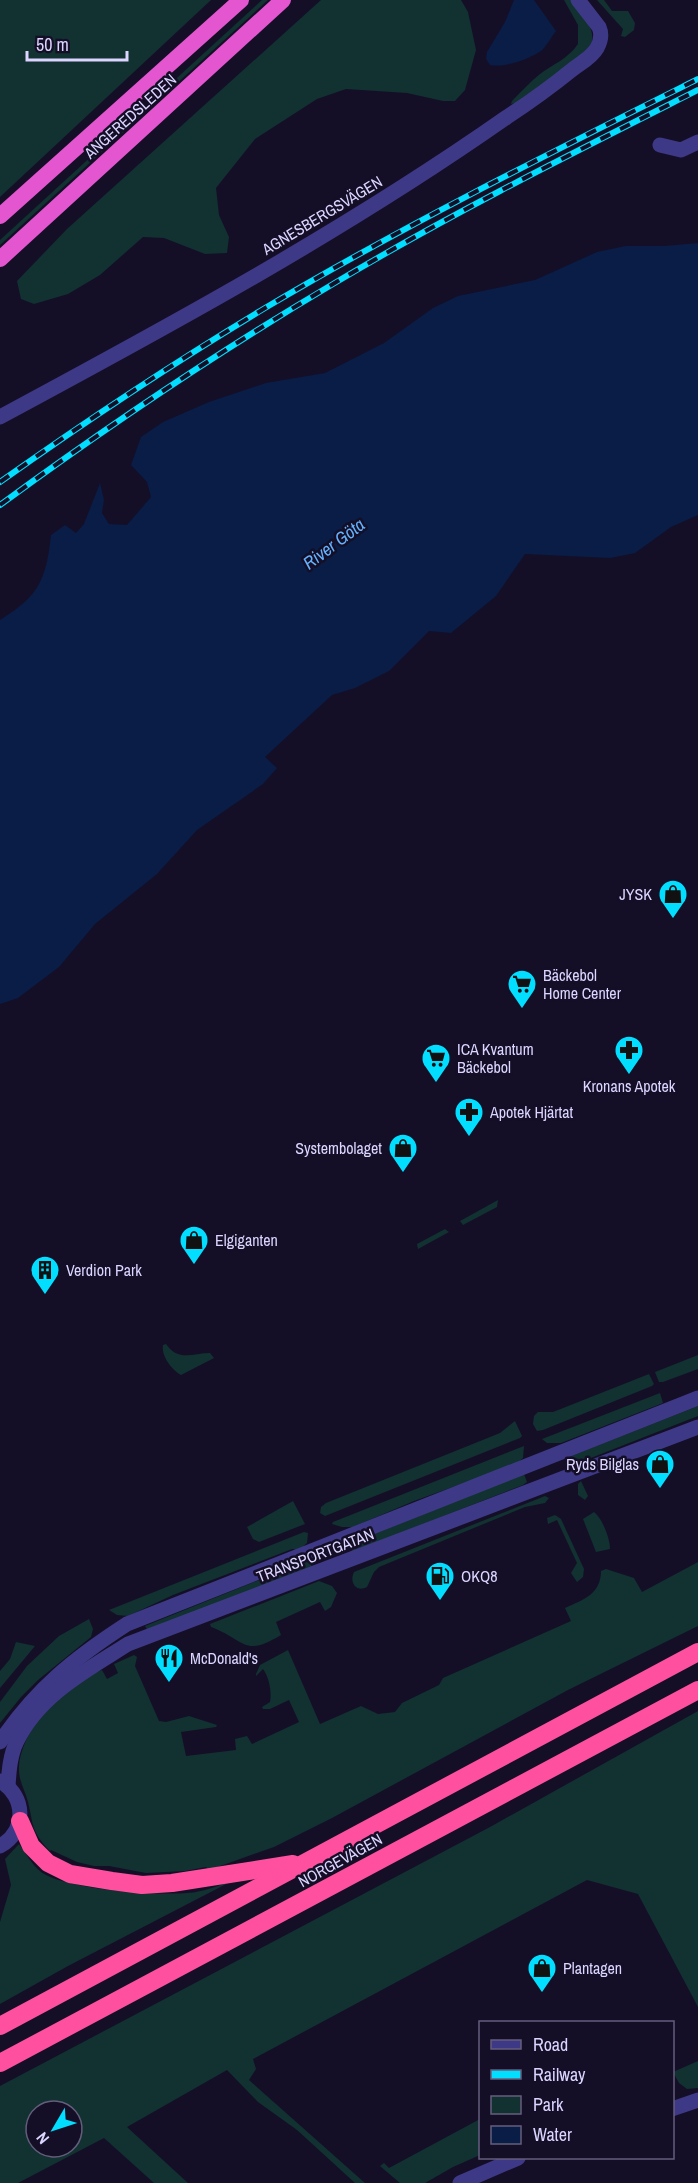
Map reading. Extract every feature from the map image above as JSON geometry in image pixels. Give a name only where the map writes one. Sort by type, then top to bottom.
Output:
[{"type":"highway","points":[[174,58],[199,25],[225,0]]},
{"type":"highway","name":"ANGEREDSLEDEN","points":[[0,216],[241,0]]},
{"type":"highway","name":"ANGEREDSLEDEN","points":[[0,259],[284,0]]},
{"type":"highway","name":"NORGEVÄGEN","points":[[0,2026],[698,1652]]},
{"type":"highway","name":"NORGEVÄGEN","points":[[0,2063],[698,1690]]},
{"type":"highway","points":[[20,1821],[31,1846],[48,1863],[70,1874],[112,1881],[142,1885],[172,1883],[308,1861]]},
{"type":"street","name":"AGNESBERGSVÄGEN","points":[[0,417],[235,288],[330,232],[459,152],[546,91],[592,54],[600,42],[599,27],[578,0]]},
{"type":"street","points":[[660,145],[681,150],[698,142]]},
{"type":"street","name":"TRANSPORTGATAN","points":[[0,1742],[30,1701],[58,1674],[84,1652],[127,1624],[698,1398]]},
{"type":"street","name":"TRANSPORTGATAN","points":[[20,1821],[20,1806],[13,1792],[4,1784],[16,1742],[39,1709],[55,1693],[81,1673],[128,1644],[698,1427]]},
{"type":"street","points":[[0,1846],[14,1834],[20,1821]]},
{"type":"street","points":[[674,2108],[698,2100]]},
{"type":"street","points":[[460,2183],[514,2159]]},
{"type":"green space","points":[[0,0],[211,0],[0,197]]},
{"type":"green space","points":[[262,0],[268,0],[0,245],[0,240]]},
{"type":"green space","points":[[321,0],[461,0],[468,12],[476,50],[465,90],[455,101],[443,101],[407,93],[346,89],[317,99],[255,139],[216,188],[219,215],[229,237],[227,253],[205,254],[164,238],[143,237],[100,275],[68,294],[34,304],[21,299],[17,281],[67,229]]},
{"type":"green space","points":[[564,0],[571,0],[586,19],[591,30],[592,41],[570,64],[516,103],[511,104],[533,80],[565,57],[578,44],[578,25]]},
{"type":"green space","points":[[597,0],[604,0],[612,11],[628,11],[635,23],[634,30],[625,37],[621,36],[623,29]]},
{"type":"green space","points":[[498,1200],[497,1207],[463,1225],[460,1221]]},
{"type":"green space","points":[[445,1229],[449,1232],[418,1249],[417,1244]]},
{"type":"green space","points":[[166,1344],[171,1350],[181,1355],[210,1353],[214,1358],[181,1375],[165,1358],[163,1345]]},
{"type":"green space","points":[[698,1355],[698,1369],[659,1382],[655,1372]]},
{"type":"green space","points":[[649,1374],[654,1384],[652,1386],[543,1430],[537,1431],[533,1424],[534,1416],[538,1412],[553,1412]]},
{"type":"green space","points":[[660,1393],[663,1403],[561,1443],[547,1443],[542,1439]]},
{"type":"green space","points":[[698,1406],[698,1416],[573,1465],[570,1465],[566,1458]]},
{"type":"green space","points":[[515,1421],[522,1436],[520,1438],[325,1516],[320,1513],[321,1507],[326,1503],[500,1433]]},
{"type":"green space","points":[[524,1446],[523,1458],[516,1464],[414,1501],[353,1527],[332,1524],[333,1522]]},
{"type":"green space","points":[[524,1474],[527,1482],[523,1485],[357,1550],[352,1551],[349,1544]]},
{"type":"green space","points":[[581,1481],[588,1496],[585,1500],[578,1495],[578,1484]]},
{"type":"green space","points":[[545,1496],[549,1498],[545,1503],[525,1507],[379,1567],[367,1587],[360,1589],[354,1586],[352,1579],[354,1572]]},
{"type":"green space","points":[[293,1501],[305,1524],[259,1542],[253,1539],[247,1527]]},
{"type":"green space","points":[[594,1512],[605,1529],[610,1549],[596,1552],[583,1519]]},
{"type":"green space","points":[[555,1515],[561,1519],[584,1569],[583,1577],[577,1582],[571,1573],[577,1563],[557,1520],[548,1524],[547,1518]]},
{"type":"green space","points":[[304,1532],[308,1533],[307,1543],[299,1550],[292,1549],[173,1595],[128,1616],[117,1615],[109,1610]]},
{"type":"green space","points":[[309,1560],[312,1567],[149,1633],[145,1626]]},
{"type":"green space","points":[[698,1562],[698,1626],[568,1690],[274,1847],[209,1870],[206,1867],[185,1871],[146,1873],[77,1862],[50,1851],[34,1828],[19,1772],[22,1752],[28,1737],[48,1708],[74,1685],[102,1670],[107,1679],[118,1673],[114,1664],[134,1655],[137,1657],[135,1666],[159,1721],[166,1722],[189,1716],[217,1725],[181,1732],[186,1756],[236,1750],[235,1739],[247,1736],[252,1744],[299,1722],[289,1700],[270,1709],[263,1709],[262,1707],[270,1702],[270,1685],[263,1669],[256,1676],[260,1665],[288,1650],[320,1724],[361,1706],[378,1714],[395,1712],[402,1703],[439,1685],[443,1678],[571,1621],[565,1608],[584,1599],[594,1591],[601,1571],[606,1569],[634,1578],[642,1592]]},
{"type":"green space","points":[[319,1581],[332,1586],[337,1593],[331,1607],[325,1611],[320,1602],[276,1622],[281,1635],[269,1642],[251,1646],[211,1627],[210,1624]]},
{"type":"green space","points":[[89,1619],[93,1629],[91,1637],[38,1680],[0,1723],[0,1702],[27,1666],[59,1636]]},
{"type":"green space","points":[[16,1642],[35,1646],[0,1688],[0,1671],[10,1659]]},
{"type":"green space","points":[[698,1711],[698,2007],[638,1894],[587,1880],[253,2059],[256,2069],[249,2080],[365,2183],[355,2183],[297,2130],[258,2102],[227,2070],[127,2127],[188,2183],[154,2183],[104,2138],[84,2148],[84,2099],[24,2099],[24,2159],[64,2159],[18,2183],[0,2183],[0,2086],[490,1827]]},
{"type":"green space","points":[[19,1844],[42,1873],[77,1885],[163,1894],[200,1891],[232,1881],[0,2004],[0,1922],[11,1885],[5,1859]]},
{"type":"green space","points":[[698,2061],[698,2088],[687,2089],[679,2083],[674,2072]]},
{"type":"green space","points":[[479,2120],[479,2155],[425,2183],[400,2183],[380,2166],[384,2163],[389,2168]]},
{"type":"water","points":[[514,0],[534,0],[556,31],[543,49],[536,54],[510,64],[490,65],[486,59],[487,52],[505,22]]},
{"type":"water","name":"River Göta","points":[[698,243],[698,515],[671,527],[635,553],[610,558],[525,554],[496,596],[451,633],[429,631],[389,671],[355,688],[332,695],[265,757],[277,768],[263,784],[197,830],[157,874],[95,924],[59,967],[18,998],[0,1004],[0,620],[24,603],[38,585],[46,564],[51,535],[65,525],[76,533],[84,524],[100,483],[104,500],[102,513],[109,524],[127,525],[151,497],[147,482],[131,465],[141,437],[163,422],[209,402],[266,383],[325,373],[384,343],[433,308],[458,296],[535,280],[597,252],[626,246]]},
{"type":"railway","points":[[0,482],[164,371],[318,277],[479,190],[698,79]]},
{"type":"railway","points":[[0,505],[164,390],[333,284],[468,208],[698,90]]},
{"type":"place","name":"JYSK","points":[[673,920]]},
{"type":"place","name":"Bäckebol Home Center","points":[[522,1010]]},
{"type":"place","name":"Kronans Apotek","points":[[629,1076]]},
{"type":"place","name":"ICA Kvantum Bäckebol","points":[[436,1084]]},
{"type":"place","name":"Apotek Hjärtat","points":[[469,1138]]},
{"type":"place","name":"Systembolaget","points":[[403,1174]]},
{"type":"place","name":"Elgiganten","points":[[194,1266]]},
{"type":"place","name":"Verdion Park","points":[[45,1296]]},
{"type":"place","name":"Ryds Bilglas","points":[[660,1490]]},
{"type":"place","name":"OKQ8","points":[[440,1602]]},
{"type":"place","name":"McDonald's","points":[[169,1684]]},
{"type":"place","name":"Plantagen","points":[[542,1994]]}]
